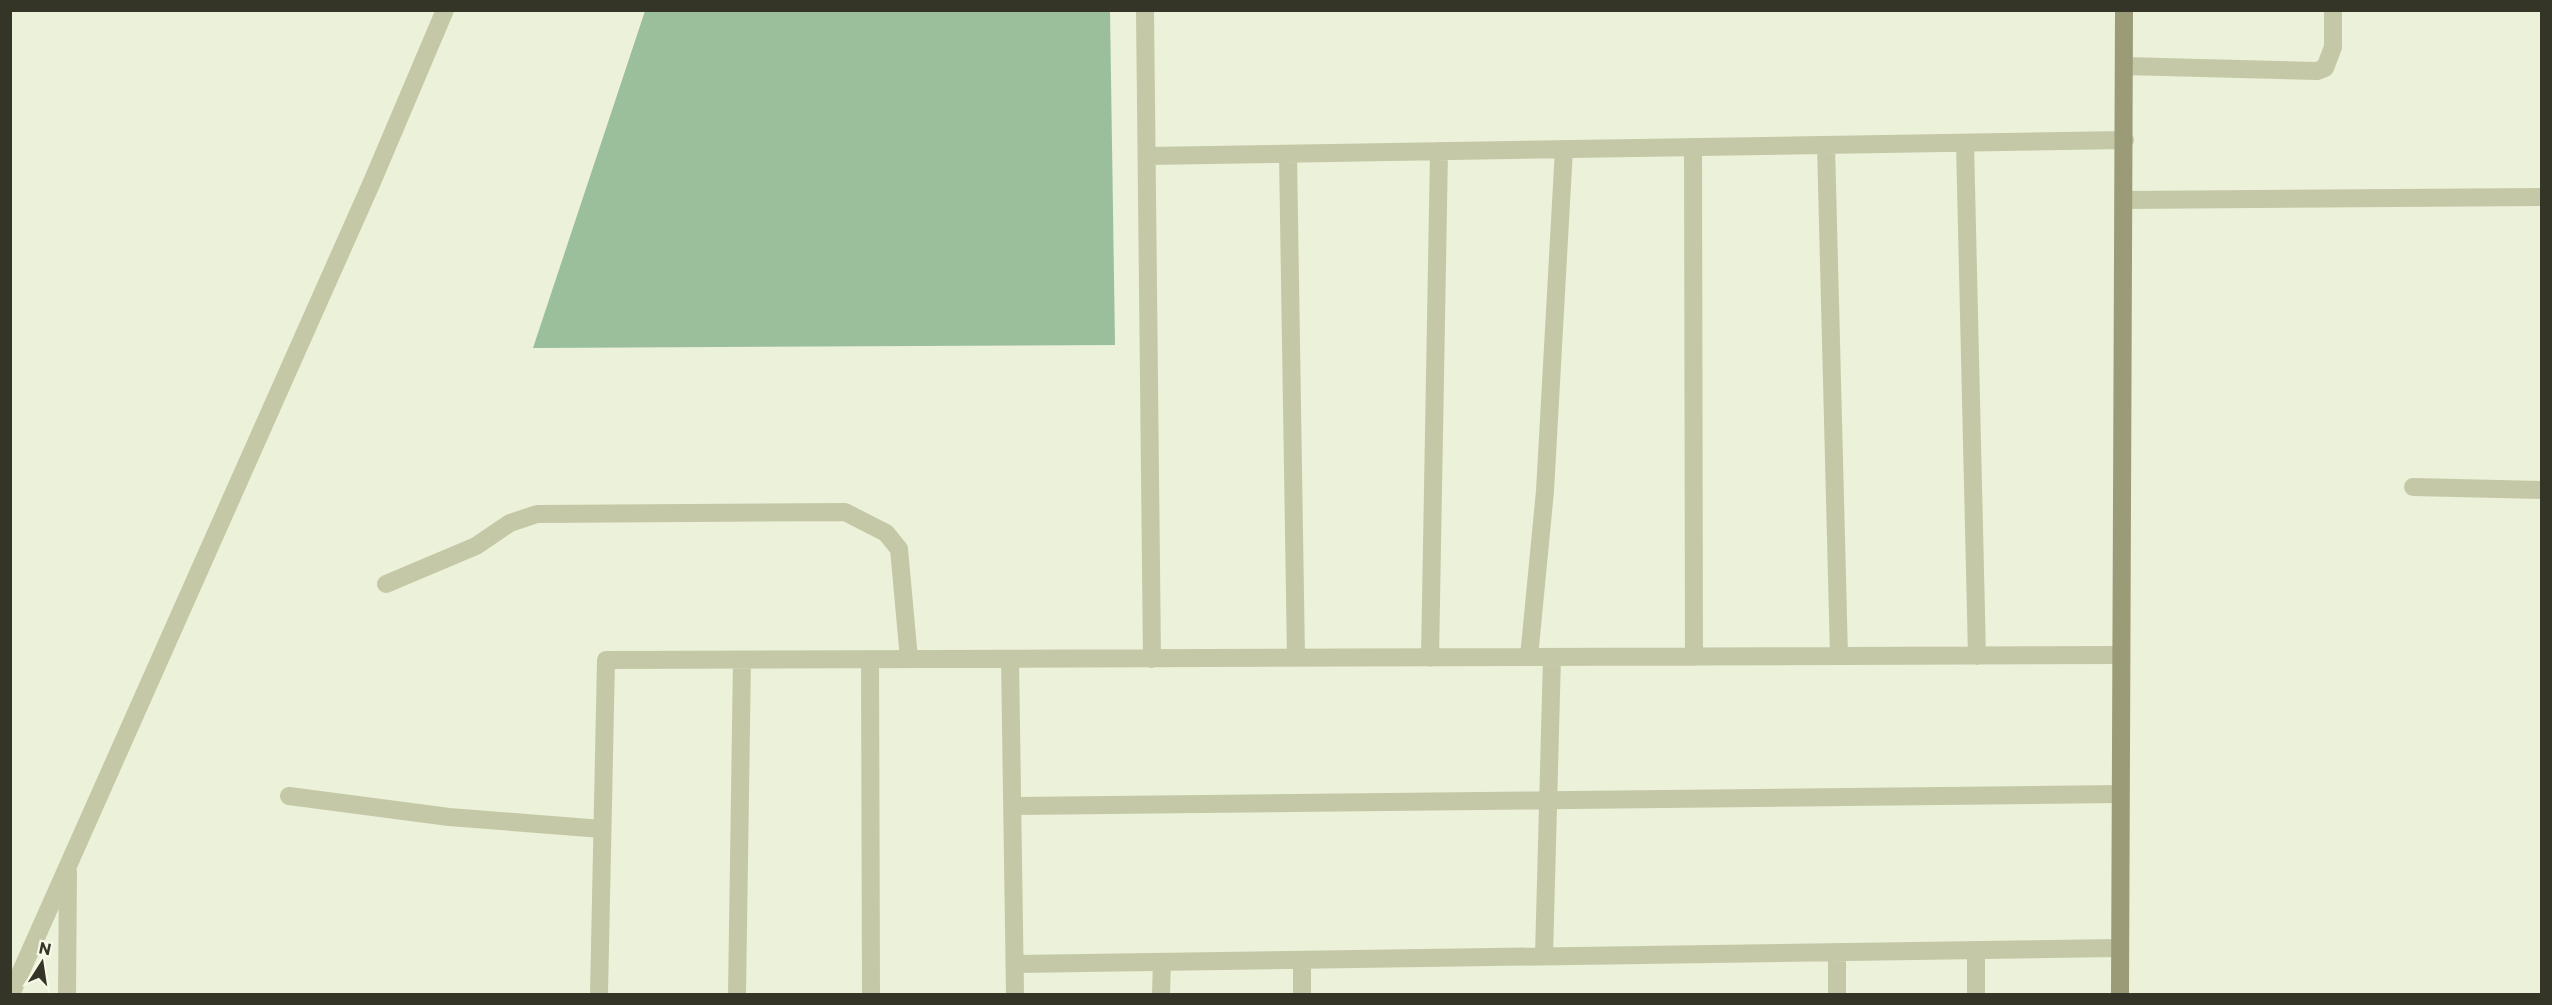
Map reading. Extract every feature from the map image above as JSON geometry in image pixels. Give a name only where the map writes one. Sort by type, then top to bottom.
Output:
[{"type":"street","points":[[11,994],[372,182],[445,10]]},
{"type":"street","points":[[1145,10],[1152,659]]},
{"type":"street","points":[[2120,994],[2124,10]]},
{"type":"street","points":[[2124,66],[2318,70],[2325,68],[2333,47],[2333,10]]},
{"type":"street","points":[[1147,156],[2125,140]]},
{"type":"street","points":[[1965,143],[1977,656]]},
{"type":"street","points":[[1826,145],[1839,656]]},
{"type":"street","points":[[1693,147],[1694,657]]},
{"type":"street","points":[[1529,657],[1545,491],[1564,149]]},
{"type":"street","points":[[1430,658],[1439,151]]},
{"type":"street","points":[[1288,154],[1296,658]]},
{"type":"street","points":[[2124,200],[2541,197]]},
{"type":"street","points":[[2413,487],[2541,490]]},
{"type":"street","points":[[386,584],[476,546],[510,523],[537,514],[845,512],[886,532],[899,549],[909,659]]},
{"type":"street","points":[[599,994],[606,660],[2121,655]]},
{"type":"street","points":[[1544,956],[1552,657]]},
{"type":"street","points":[[870,659],[871,994]]},
{"type":"street","points":[[1010,659],[1015,994]]},
{"type":"street","points":[[737,994],[742,660]]},
{"type":"street","points":[[1013,806],[2120,794]]},
{"type":"street","points":[[289,796],[449,817],[602,829]]},
{"type":"street","points":[[68,864],[68,994]]},
{"type":"street","points":[[1016,964],[2120,948]]},
{"type":"street","points":[[1976,950],[1976,994]]},
{"type":"street","points":[[1837,952],[1837,994]]},
{"type":"street","points":[[1302,960],[1302,994]]},
{"type":"street","points":[[1161,994],[1162,962]]},
{"type":"green space","points":[[645,11],[1110,11],[1115,345],[533,348]]}]
